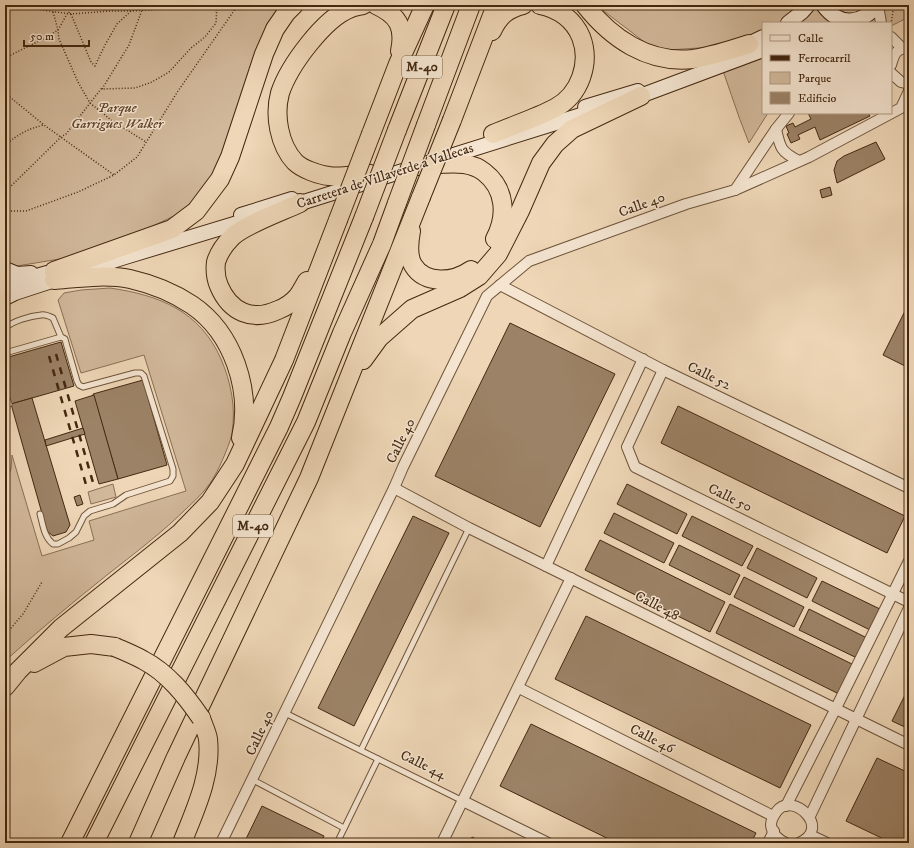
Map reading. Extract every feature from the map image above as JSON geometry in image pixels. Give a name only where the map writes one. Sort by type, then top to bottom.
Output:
[{"type":"highway","points":[[54,276],[172,229],[196,212],[220,179],[230,157],[264,54],[275,29],[286,13],[294,5]]},
{"type":"highway","points":[[363,5],[351,8],[338,16],[325,26],[305,49],[286,79],[280,94],[278,124],[287,151],[296,163],[310,171],[329,176],[372,174]]},
{"type":"highway","points":[[376,5],[387,10],[401,26],[402,45],[398,64]]},
{"type":"highway","points":[[5,686],[18,671],[62,628],[180,533],[210,502],[234,464],[284,360],[398,64],[424,5]]},
{"type":"highway","name":"M-40","points":[[70,843],[279,427],[364,217],[446,5]]},
{"type":"highway","name":"M-40","points":[[94,843],[306,422],[342,333],[382,244],[471,5]]},
{"type":"highway","points":[[138,843],[176,757],[309,478],[452,120],[496,5]]},
{"type":"highway","points":[[464,87],[477,64],[497,20],[512,8],[523,5]]},
{"type":"highway","points":[[493,134],[556,108],[572,94],[581,79],[586,61],[583,43],[577,28],[564,14],[547,6],[540,5]]},
{"type":"highway","points":[[585,5],[609,32],[627,44],[649,55],[692,59],[758,44]]},
{"type":"highway","points":[[347,384],[379,338],[412,309],[460,288],[479,276],[498,254],[520,211],[541,163],[555,144],[572,129],[641,96]]},
{"type":"highway","points":[[417,205],[408,247],[412,264],[422,276],[436,280],[463,276],[477,265],[490,250],[503,219],[502,202],[499,190],[492,178],[479,168],[465,164],[418,166]]},
{"type":"highway","points":[[300,203],[246,227],[233,236],[221,249],[216,263],[216,280],[223,295],[231,305],[244,314],[259,316],[273,313],[287,306],[298,296],[330,242]]},
{"type":"highway","points":[[54,276],[130,279],[151,285],[176,296],[193,306],[209,319],[221,334],[233,356],[241,378],[244,399],[244,424],[234,464]]},
{"type":"highway","points":[[18,671],[64,647],[91,644],[115,648],[144,660],[165,675],[189,700],[201,718],[208,739],[208,769],[197,804],[182,843]]},
{"type":"main road","points":[[789,22],[808,5]]},
{"type":"main road","points":[[823,5],[836,17],[851,21]]},
{"type":"main road","points":[[828,22],[851,21],[863,18],[872,12],[878,5]]},
{"type":"main road","name":"Carretera de Villaverde a Vallecas","points":[[5,282],[16,282],[54,276],[122,258],[641,96],[758,44]]},
{"type":"main road","name":"Carretera de Villaverde a Vallecas","points":[[5,298],[54,276],[99,259],[372,174],[493,134],[639,90],[758,44]]},
{"type":"main road","points":[[5,269],[17,274],[54,276]]},
{"type":"street","points":[[878,5],[881,22]]},
{"type":"street","points":[[892,38],[905,48],[893,55],[892,61]]},
{"type":"street","points":[[892,74],[901,82],[909,84]]},
{"type":"street","points":[[905,107],[909,90]]},
{"type":"street","name":"Calle 40","points":[[892,114],[905,107]]},
{"type":"street","points":[[735,190],[776,129],[788,114]]},
{"type":"street","name":"Calle 40","points":[[222,843],[487,296],[529,261],[686,204],[735,190],[823,150],[892,114]]},
{"type":"street","points":[[776,129],[779,144],[786,154],[799,161]]},
{"type":"street","name":"Calle 52","points":[[500,285],[663,370],[909,488]]},
{"type":"street","points":[[546,566],[643,359]]},
{"type":"street","name":"Calle 50","points":[[663,370],[627,447],[635,467],[909,602]]},
{"type":"street","name":"Calle 48","points":[[394,488],[469,528],[909,746]]},
{"type":"street","points":[[786,806],[909,561]]},
{"type":"street","points":[[442,843],[519,688],[571,578]]},
{"type":"street","points":[[799,843],[810,835],[812,826],[810,816],[908,614]]},
{"type":"street","name":"Calle 46","points":[[519,688],[773,816]]},
{"type":"street","name":"Calle 44","points":[[463,800],[548,843]]},
{"type":"street","points":[[786,843],[779,840],[771,824],[773,816],[779,808],[796,806],[810,816]]},
{"type":"street","points":[[768,843],[774,831]]},
{"type":"street","points":[[810,835],[827,843]]},
{"type":"lane","points":[[5,328],[8,325],[24,319],[41,315],[53,318],[60,337]]},
{"type":"lane","points":[[5,353],[60,337],[65,339],[77,381],[79,385],[83,387],[135,373],[141,373],[144,376],[173,469],[173,476],[170,481],[126,494],[113,504],[90,511],[84,516],[76,532],[58,544],[53,544],[49,541],[40,514]]},
{"type":"lane","points":[[5,393],[9,404]]},
{"type":"lane","points":[[361,750],[469,528]]},
{"type":"lane","name":"Calle 44","points":[[285,713],[463,800]]},
{"type":"lane","points":[[337,843],[378,759]]},
{"type":"lane","points":[[253,780],[344,828]]},
{"type":"path","points":[[22,5],[35,9],[69,14],[190,6],[212,8],[216,11]]},
{"type":"path","points":[[5,58],[58,30],[69,14],[71,5]]},
{"type":"path","points":[[5,192],[61,137],[66,134],[101,89],[129,45],[142,10],[141,5]]},
{"type":"path","points":[[101,89],[135,88],[152,82],[169,72],[191,48],[205,37],[216,23],[217,5]]},
{"type":"path","points":[[5,211],[26,211],[78,192],[114,175],[137,157],[178,91],[238,5]]},
{"type":"path","points":[[891,22],[894,5]]},
{"type":"path","points":[[69,14],[91,62],[95,66],[117,24],[131,11]]},
{"type":"path","points":[[53,12],[59,39],[78,82],[90,103],[111,120],[146,142]]},
{"type":"path","points":[[5,93],[44,125],[114,175]]},
{"type":"path","points":[[5,145],[29,128],[44,125]]},
{"type":"path","points":[[5,635],[23,614],[42,582]]},
{"type":"green space","name":"Parque Garrigues Walker","points":[[5,5],[285,5],[217,167],[202,194],[176,215],[132,236],[72,257],[17,266],[5,261]]},
{"type":"green space","points":[[600,5],[909,5],[909,17],[892,26],[892,22],[762,22],[762,114],[767,114],[749,143],[714,47],[668,50],[647,44],[605,12]]},
{"type":"green space","points":[[110,288],[145,295],[176,308],[190,317],[212,342],[228,377],[232,395],[233,424],[228,448],[213,479],[196,500],[159,534],[68,607],[5,661],[5,483],[11,469],[12,455],[42,556],[94,540],[89,521],[186,491],[144,355],[81,373],[58,300],[64,293]]},
{"type":"green space","points":[[113,484],[116,497],[91,504],[88,492]]},
{"type":"building","points":[[808,114],[869,114],[870,116],[820,140],[815,127],[798,135],[800,139],[791,143],[787,134],[789,133],[786,126],[793,123],[795,127],[811,119]]},
{"type":"building","points":[[876,142],[885,159],[837,183],[834,170],[837,161],[844,156]]},
{"type":"building","points":[[830,187],[832,195],[822,198],[820,190]]},
{"type":"building","points":[[909,303],[909,368],[883,355]]},
{"type":"building","points":[[510,323],[615,374],[540,527],[435,476]]},
{"type":"building","points":[[61,342],[74,386],[11,404],[5,383],[5,358]]},
{"type":"building","points":[[143,380],[167,465],[118,479],[93,394]]},
{"type":"building","points":[[94,395],[118,479],[99,484],[75,401]]},
{"type":"building","points":[[32,398],[70,525],[66,532],[53,536],[47,531],[11,404]]},
{"type":"building","points":[[678,406],[905,516],[887,553],[661,443]]},
{"type":"building","points":[[83,428],[85,434],[46,446],[45,440]]},
{"type":"building","points":[[627,484],[687,514],[677,534],[617,504]]},
{"type":"building","points":[[80,495],[83,504],[77,506],[74,497]]},
{"type":"building","points":[[614,513],[674,543],[664,563],[604,533]]},
{"type":"building","points":[[413,516],[449,533],[354,726],[318,708]]},
{"type":"building","points":[[692,516],[753,546],[742,566],[682,536]]},
{"type":"building","points":[[600,540],[725,602],[710,632],[585,570]]},
{"type":"building","points":[[679,545],[740,575],[730,595],[669,565]]},
{"type":"building","points":[[757,548],[817,578],[807,598],[747,568]]},
{"type":"building","points":[[744,577],[804,607],[794,627],[734,597]]},
{"type":"building","points":[[822,581],[882,610],[872,631],[812,601]]},
{"type":"building","points":[[730,604],[854,665],[839,694],[716,633]]},
{"type":"building","points":[[809,609],[869,639],[859,659],[799,630]]},
{"type":"building","points":[[586,616],[811,725],[780,788],[555,679]]},
{"type":"building","points":[[907,691],[909,692],[909,729],[892,721]]},
{"type":"building","points":[[531,724],[756,833],[751,843],[617,843],[500,786]]},
{"type":"building","points":[[877,758],[909,773],[909,843],[892,843],[846,821]]},
{"type":"building","points":[[262,806],[324,836],[321,843],[244,843]]},
{"type":"building","points":[[472,837],[484,843],[469,843]]},
{"type":"railway","points":[[56,354],[94,486]]},
{"type":"railway","points":[[49,356],[87,488]]}]
